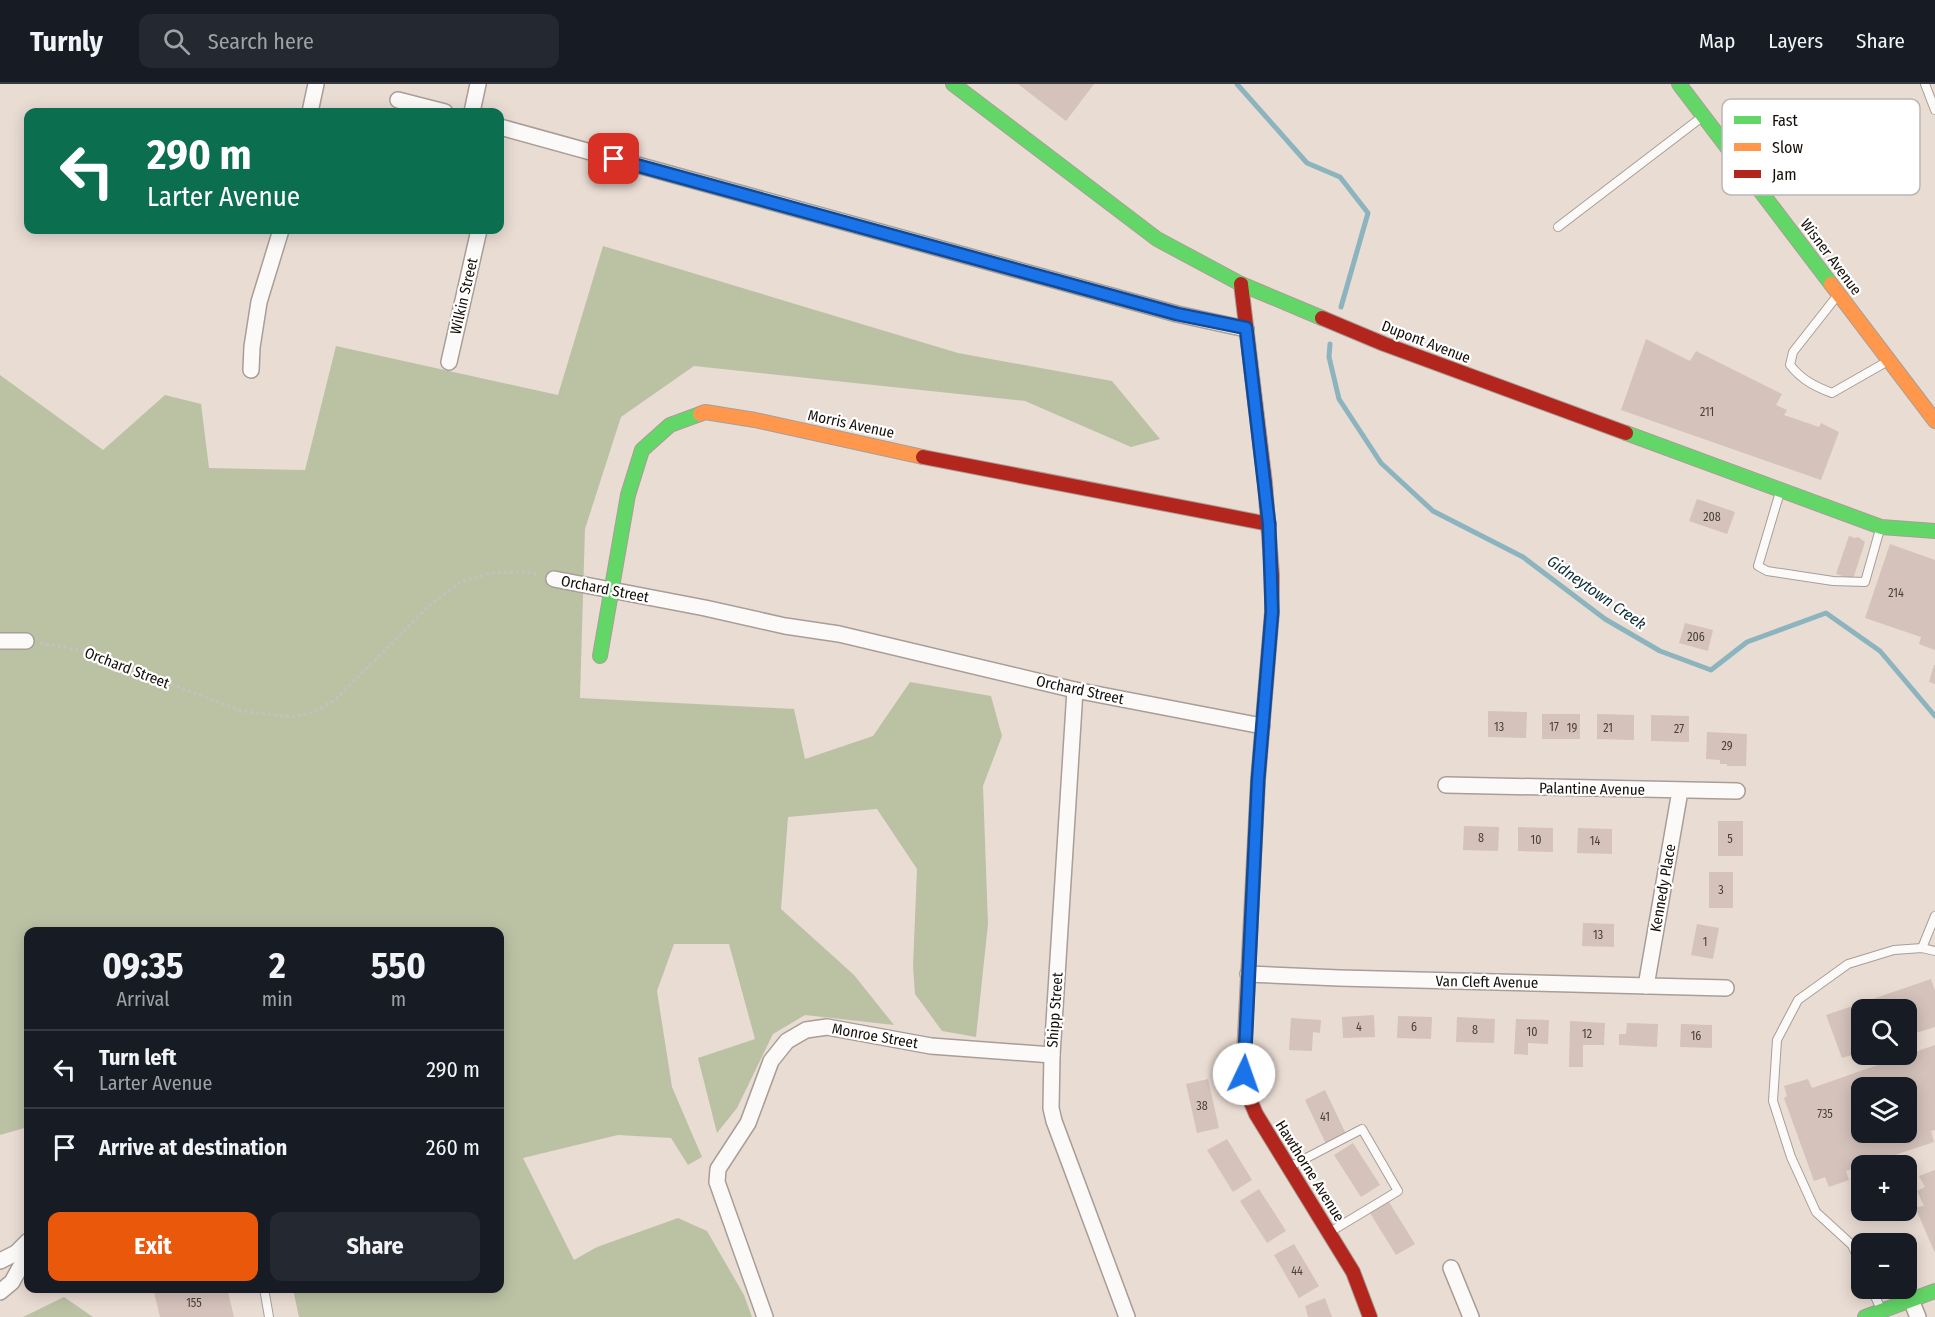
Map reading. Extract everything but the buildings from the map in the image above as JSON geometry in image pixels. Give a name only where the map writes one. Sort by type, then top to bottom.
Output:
[{"type":"street","points":[[311,108],[316,84]]},
{"type":"street","points":[[473,108],[478,84]]},
{"type":"street","name":"Dupont Avenue","points":[[954,84],[1157,239],[1241,284],[1384,344],[1881,527],[1935,531]]},
{"type":"street","name":"Wisner Avenue","points":[[1679,84],[1722,140]]},
{"type":"street","points":[[398,100],[429,108]]},
{"type":"street","points":[[504,132],[1177,314],[1246,328]]},
{"type":"street","name":"Wisner Avenue","points":[[1763,195],[1935,421]]},
{"type":"street","points":[[251,370],[258,302],[280,234]]},
{"type":"street","name":"Wilkin Street","points":[[448,362],[478,234]]},
{"type":"street","name":"Hawthorne Avenue","points":[[1241,284],[1269,524],[1272,612],[1262,726],[1248,974],[1244,1074],[1246,1092],[1256,1114],[1353,1272],[1370,1317]]},
{"type":"street","name":"Morris Avenue","points":[[600,656],[628,495],[642,450],[670,425],[705,412],[755,420],[958,465],[1269,524]]},
{"type":"street","name":"Orchard Street","points":[[554,579],[785,626],[838,634],[1075,690],[1262,726]]},
{"type":"street","points":[[0,641],[26,641]]},
{"type":"street","name":"Shipp Street","points":[[1075,690],[1052,1055],[1051,1108],[1127,1317]]},
{"type":"street","name":"Palantine Avenue","points":[[1446,785],[1737,791]]},
{"type":"street","name":"Kennedy Place","points":[[1646,986],[1680,791]]},
{"type":"street","name":"Van Cleft Avenue","points":[[1248,974],[1726,988]]},
{"type":"street","name":"Monroe Street","points":[[765,1317],[717,1182],[718,1169],[748,1123],[771,1061],[787,1041],[806,1030],[827,1027],[931,1046],[1052,1055]]},
{"type":"street","points":[[0,1262],[16,1253],[24,1245]]},
{"type":"street","points":[[0,1292],[12,1281],[24,1260]]},
{"type":"street","points":[[1451,1268],[1471,1317]]},
{"type":"street","points":[[1865,1317],[1935,1291]]},
{"type":"street","points":[[1911,1300],[1918,1317]]},
{"type":"lane","points":[[1925,84],[1935,110]]},
{"type":"lane","points":[[1558,227],[1704,116]]},
{"type":"lane","points":[[1838,294],[1793,352],[1790,365],[1800,378],[1832,393],[1889,361]]},
{"type":"lane","points":[[1781,490],[1758,566],[1767,571],[1833,581],[1865,582],[1881,527]]},
{"type":"lane","points":[[1922,948],[1935,916]]},
{"type":"lane","points":[[1851,1244],[1816,1212],[1791,1157],[1773,1101],[1777,1040],[1798,1000],[1848,964],[1894,950],[1922,948],[1935,951]]},
{"type":"lane","points":[[1289,1167],[1362,1129],[1398,1191],[1329,1233]]},
{"type":"lane","points":[[265,1293],[269,1317]]},
{"type":"lane","points":[[1876,1299],[1881,1311]]},
{"type":"path","name":"Orchard Street","points":[[26,641],[80,650],[242,711],[291,717],[314,712],[335,700],[431,604],[461,582],[489,573],[525,572],[554,579]]},
{"type":"green space","points":[[603,246],[958,353],[1112,381],[1160,439],[1131,447],[1025,401],[694,366],[621,417],[585,529],[580,698],[794,709],[805,759],[873,736],[910,682],[991,696],[1002,736],[983,786],[988,924],[976,1037],[942,1031],[915,994],[913,966],[917,869],[877,809],[788,817],[781,909],[854,975],[894,1025],[805,1015],[773,1034],[737,1108],[717,1133],[698,1058],[755,1039],[729,944],[674,944],[657,991],[672,1087],[702,1157],[688,1165],[671,1138],[618,1135],[523,1158],[574,1260],[597,1247],[678,1218],[707,1231],[744,1295],[752,1317],[299,1317],[294,1293],[504,1293],[504,927],[24,927],[24,1128],[0,1135],[0,375],[103,450],[165,395],[201,404],[209,468],[305,470],[336,346],[558,395]]},
{"type":"green space","points":[[64,1297],[93,1317],[23,1317]]},
{"type":"waterway","name":"Gidneytown Creek","points":[[1237,84],[1307,163],[1340,177],[1368,213],[1341,307]]},
{"type":"waterway","name":"Gidneytown Creek","points":[[1330,344],[1329,357],[1339,399],[1381,463],[1433,511],[1523,557],[1605,619],[1660,651],[1711,670],[1747,642],[1826,613],[1880,651],[1935,716]]},
{"type":"traffic: fast","points":[[953,84],[1157,239],[1241,284],[1322,318]]},
{"type":"traffic: fast","points":[[1679,84],[1722,141]]},
{"type":"traffic: fast","points":[[1763,195],[1831,284]]},
{"type":"traffic: fast","points":[[600,656],[628,495],[642,450],[670,425],[700,414]]},
{"type":"traffic: fast","points":[[1626,433],[1881,527],[1935,531]]},
{"type":"traffic: fast","points":[[1865,1317],[1935,1291]]},
{"type":"traffic: slow","points":[[1831,284],[1935,421]]},
{"type":"traffic: slow","points":[[700,414],[705,412],[755,420],[923,457]]},
{"type":"traffic: slow","points":[[1250,1100],[1243,1074],[1258,780],[1268,660]]},
{"type":"traffic: jam","points":[[1241,284],[1265,483],[1272,575],[1268,660]]},
{"type":"traffic: jam","points":[[1322,318],[1384,344],[1626,433]]},
{"type":"traffic: jam","points":[[923,457],[1269,524]]},
{"type":"traffic: jam","points":[[1250,1100],[1256,1114],[1353,1272],[1370,1317]]},
{"type":"route","points":[[614,159],[1177,314],[1246,328],[1269,524],[1272,612],[1258,780],[1244,1074]]}]
